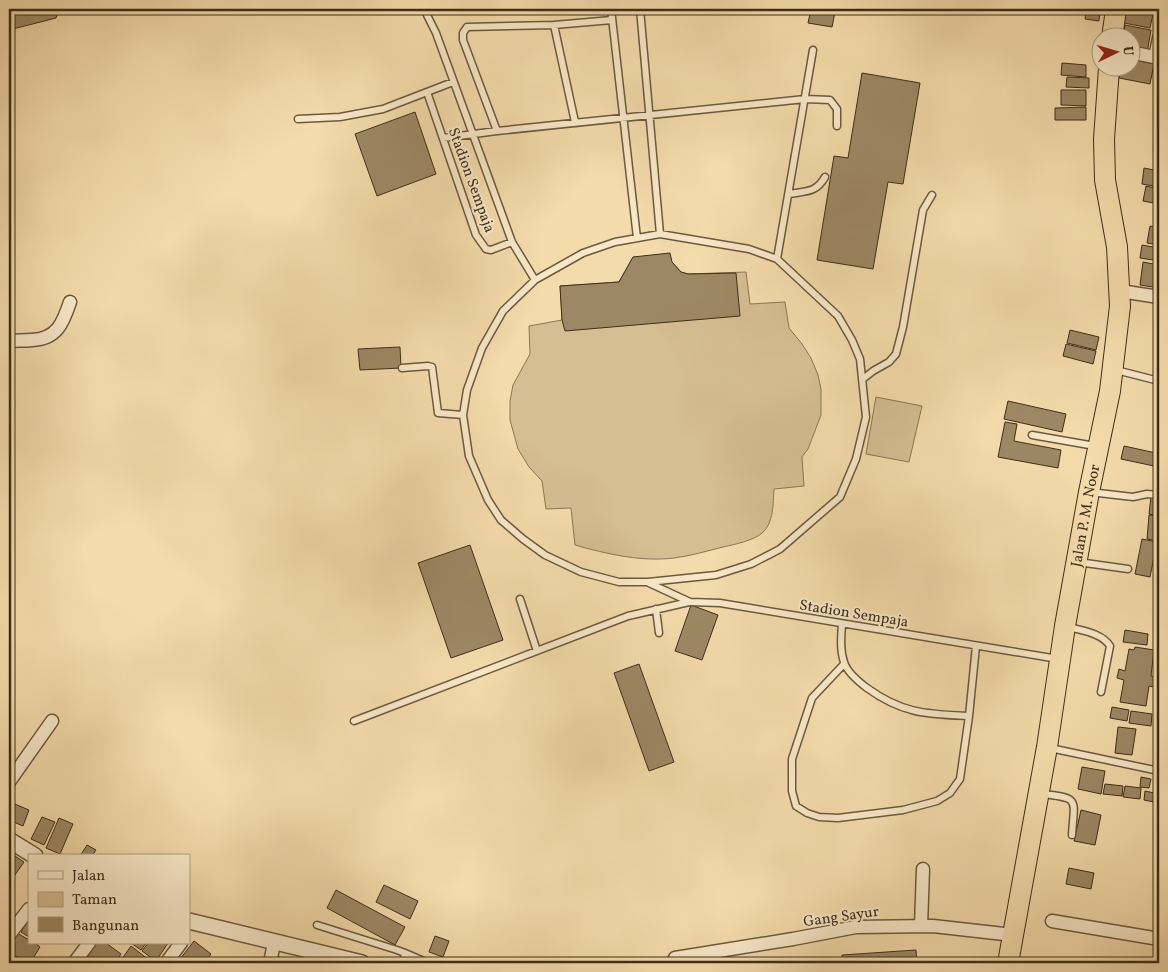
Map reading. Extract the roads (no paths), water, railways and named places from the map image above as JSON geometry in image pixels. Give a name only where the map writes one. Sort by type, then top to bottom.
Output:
[{"type":"highway","points":[[1113,28],[1116,9]]},
{"type":"highway","name":"Jalan P. M. Noor","points":[[1008,963],[1047,748],[1076,562],[1110,391],[1120,291],[1117,247],[1105,180],[1104,139],[1108,78]]},
{"type":"street","points":[[1140,54],[1157,57],[1159,38]]},
{"type":"street","points":[[1120,291],[1159,297]]},
{"type":"street","points":[[9,341],[50,337],[62,324],[70,302]]},
{"type":"street","points":[[9,782],[52,721]]},
{"type":"street","points":[[9,840],[32,854]]},
{"type":"street","points":[[921,926],[923,869]]},
{"type":"street","points":[[9,935],[28,910]]},
{"type":"street","points":[[1052,921],[1159,939]]},
{"type":"street","points":[[191,926],[362,963]]},
{"type":"street","name":"Gang Sayur","points":[[675,958],[856,927],[933,926],[1013,935]]},
{"type":"street","points":[[270,963],[274,943]]},
{"type":"street","points":[[74,963],[88,944]]},
{"type":"street","points":[[166,963],[180,944]]},
{"type":"lane","name":"Stadion Sempaja","points":[[424,9],[436,33],[512,242],[535,280]]},
{"type":"lane","points":[[612,9],[637,238]]},
{"type":"lane","points":[[640,9],[660,234]]},
{"type":"lane","points":[[497,131],[464,40],[463,32],[467,27],[554,25],[612,20]]},
{"type":"lane","points":[[554,25],[575,122]]},
{"type":"lane","points":[[778,259],[813,50]]},
{"type":"lane","points":[[298,119],[340,117],[384,109],[453,82]]},
{"type":"lane","name":"Stadion Sempaja","points":[[427,92],[476,234],[482,245],[486,249],[491,250],[512,242]]},
{"type":"lane","points":[[443,138],[804,98],[830,100],[837,109],[837,126]]},
{"type":"lane","points":[[789,194],[814,190],[820,186],[825,177]]},
{"type":"lane","points":[[863,379],[889,362],[896,354],[903,327],[923,210],[932,195]]},
{"type":"lane","name":"Stadion Sempaja","points":[[660,234],[749,249],[778,259],[838,316],[852,340],[860,359],[866,417],[856,459],[840,497],[780,549],[751,564],[716,575],[648,582],[619,582],[581,572],[545,555],[501,520],[488,500],[469,456],[463,415],[467,390],[482,348],[503,311],[535,280],[583,253],[615,242],[637,238],[660,234]]},
{"type":"lane","points":[[402,368],[432,367],[438,413],[463,415]]},
{"type":"lane","points":[[1112,370],[1159,381]]},
{"type":"lane","points":[[1032,435],[1099,446]]},
{"type":"lane","points":[[1089,492],[1134,497],[1147,494],[1159,495]]},
{"type":"lane","points":[[1076,562],[1128,569]]},
{"type":"lane","name":"Stadion Sempaja","points":[[648,582],[690,602],[720,604],[1060,660]]},
{"type":"lane","points":[[520,599],[538,651]]},
{"type":"lane","points":[[354,721],[628,616],[690,602]]},
{"type":"lane","points":[[656,609],[659,632]]},
{"type":"lane","points":[[842,624],[841,646],[844,664],[858,682],[897,706],[928,714],[969,716]]},
{"type":"lane","points":[[1065,626],[1098,635],[1106,640],[1110,646],[1101,692]]},
{"type":"lane","points":[[844,664],[812,698],[792,759],[792,791],[796,806],[807,813],[819,817],[838,818],[903,810],[937,801],[950,793],[960,779],[976,646]]},
{"type":"lane","points":[[1047,748],[1159,771]]},
{"type":"lane","points":[[1038,793],[1065,796],[1071,799],[1074,805],[1072,836]]},
{"type":"lane","points":[[317,925],[404,953],[428,963]]},
{"type":"lane","points":[[403,963],[404,953]]}]
